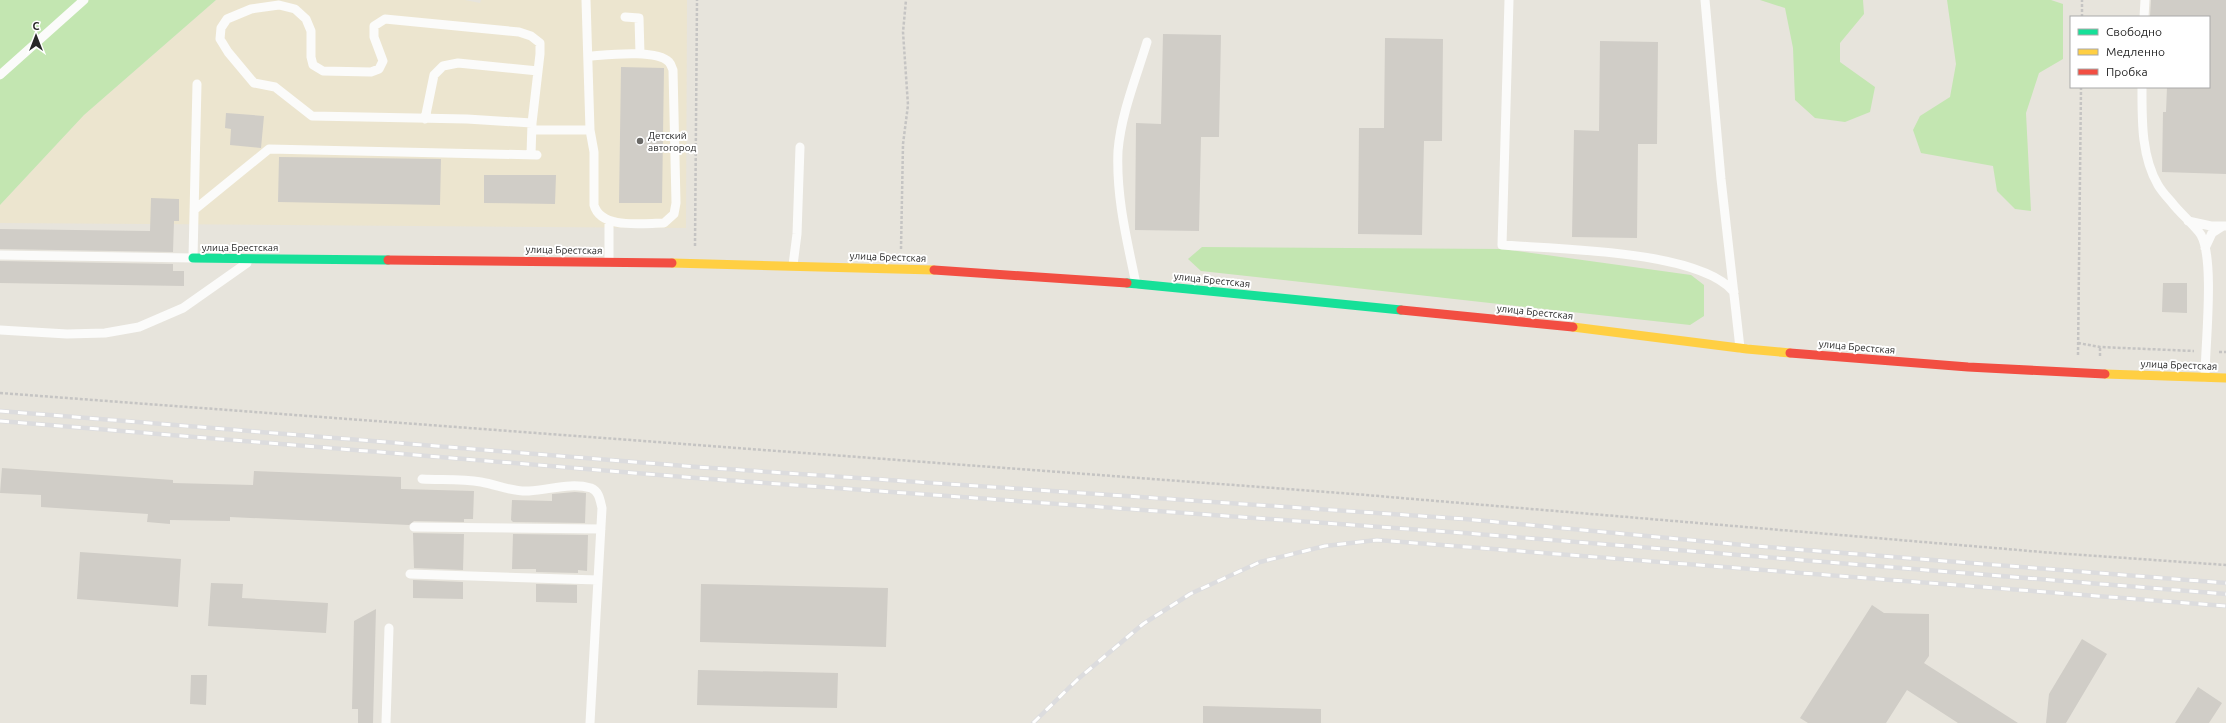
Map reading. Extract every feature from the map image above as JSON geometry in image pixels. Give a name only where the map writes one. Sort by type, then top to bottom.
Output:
[{"type":"street","name":"улица Брестская","points":[[193,258],[694,263],[901,268],[1136,284],[1559,325],[1740,348],[1968,367],[2078,373],[2226,378]]},
{"type":"lane","points":[[0,75],[84,0]]},
{"type":"lane","points":[[586,0],[589,56],[590,130],[594,152],[594,205],[596,211],[609,222],[664,223],[674,214],[676,202],[673,70],[669,62],[662,58],[640,54],[589,56]]},
{"type":"lane","points":[[1509,0],[1502,245],[1625,253],[1675,262],[1728,284],[1734,292]]},
{"type":"lane","points":[[1705,0],[1721,179],[1740,348]]},
{"type":"lane","points":[[2144,16],[2145,0]]},
{"type":"lane","points":[[194,210],[269,149],[534,155],[532,126],[540,43],[530,36],[519,32],[384,19],[374,26],[374,37],[384,61],[379,69],[371,72],[323,71],[313,65],[311,57],[311,31],[306,19],[295,9],[279,5],[251,9],[227,19],[221,28],[220,39],[254,83],[275,87],[312,116],[425,118],[532,126],[590,130]]},
{"type":"lane","points":[[625,17],[639,18],[640,54]]},
{"type":"lane","points":[[1136,284],[1119,201],[1118,151],[1126,110],[1147,42]]},
{"type":"lane","points":[[425,118],[434,75],[443,66],[458,63],[538,71]]},
{"type":"lane","points":[[0,255],[193,258],[197,84]]},
{"type":"lane","points":[[2142,88],[2142,116],[2146,152],[2158,184],[2184,218],[2201,235],[2205,248],[2208,270],[2205,377]]},
{"type":"lane","points":[[793,265],[800,147]]},
{"type":"lane","points":[[2184,218],[2190,222],[2224,226]]},
{"type":"lane","points":[[609,222],[609,262]]},
{"type":"lane","points":[[2205,248],[2212,233],[2224,226]]},
{"type":"lane","points":[[0,330],[67,334],[105,333],[140,327],[183,308],[244,264],[265,258]]},
{"type":"lane","points":[[422,479],[481,482],[507,490],[530,491],[552,486],[592,488],[599,494],[602,508],[590,723]]},
{"type":"lane","points":[[414,527],[601,528]]},
{"type":"lane","points":[[410,574],[598,580]]},
{"type":"lane","points":[[386,723],[389,628]]},
{"type":"path","points":[[694,263],[697,0]]},
{"type":"path","points":[[901,268],[902,158],[908,105],[903,32],[906,0]]},
{"type":"path","points":[[2082,0],[2082,16]]},
{"type":"path","points":[[2078,373],[2081,88]]},
{"type":"path","points":[[2078,343],[2100,347],[2226,352]]},
{"type":"path","points":[[0,393],[1354,494],[2054,554],[2226,565]]},
{"type":"shaded area","points":[[216,0],[465,0],[480,3],[481,0],[687,0],[686,228],[0,223],[0,205],[84,115]]},
{"type":"green space","points":[[0,0],[216,0],[84,115],[0,205]]},
{"type":"green space","points":[[1760,0],[1863,0],[1864,14],[1840,43],[1840,62],[1875,87],[1870,112],[1845,122],[1815,118],[1795,100],[1793,48],[1785,8]]},
{"type":"green space","points":[[1947,0],[2051,0],[2063,4],[2063,59],[2039,73],[2026,113],[2031,211],[2015,209],[1997,191],[1993,166],[1921,153],[1913,130],[1920,116],[1950,97],[1956,64]]},
{"type":"green space","points":[[1202,247],[1503,249],[1691,275],[1704,285],[1704,316],[1690,325],[1201,271],[1188,259]]},
{"type":"building","points":[[2151,0],[2226,0],[2226,174],[2162,172],[2163,112],[2166,112],[2167,88],[2210,88],[2210,16],[2150,16]]},
{"type":"building","points":[[1163,34],[1221,35],[1219,137],[1201,137],[1199,231],[1135,230],[1136,123],[1161,124]]},
{"type":"building","points":[[1385,38],[1443,39],[1442,141],[1424,141],[1422,235],[1358,234],[1359,128],[1384,128]]},
{"type":"building","points":[[1600,41],[1658,42],[1657,144],[1638,144],[1637,238],[1572,237],[1574,130],[1599,131]]},
{"type":"building","points":[[621,67],[664,68],[662,203],[619,203]]},
{"type":"building","points":[[226,113],[264,116],[261,148],[230,145],[231,129],[225,128]]},
{"type":"building","points":[[279,157],[441,159],[440,205],[278,202]]},
{"type":"building","points":[[484,175],[556,175],[555,204],[484,203]]},
{"type":"building","points":[[151,198],[179,199],[179,221],[174,221],[173,252],[0,249],[0,229],[150,231]]},
{"type":"building","points":[[0,261],[173,264],[173,271],[184,271],[184,286],[0,283]]},
{"type":"building","points":[[2163,283],[2187,283],[2187,313],[2162,312]]},
{"type":"building","points":[[2,468],[173,480],[173,483],[253,485],[254,471],[401,477],[401,489],[474,491],[473,519],[464,519],[464,522],[414,521],[409,525],[230,517],[230,521],[170,520],[170,524],[147,522],[148,514],[41,507],[41,495],[0,493]]},
{"type":"building","points":[[575,492],[586,493],[585,523],[513,522],[511,520],[512,500],[552,501],[552,494]]},
{"type":"building","points":[[413,533],[464,534],[463,570],[414,568]]},
{"type":"building","points":[[513,534],[588,535],[587,571],[578,570],[578,573],[536,572],[536,569],[512,569]]},
{"type":"building","points":[[80,552],[181,559],[178,607],[77,599]]},
{"type":"building","points":[[413,580],[463,582],[463,599],[413,598]]},
{"type":"building","points":[[211,583],[243,584],[242,598],[328,603],[326,633],[208,626]]},
{"type":"building","points":[[536,584],[577,585],[577,603],[536,602]]},
{"type":"building","points":[[701,584],[888,588],[886,647],[700,642]]},
{"type":"building","points":[[1872,605],[1884,613],[1929,614],[1929,656],[1924,663],[2018,723],[1958,723],[1907,690],[1886,723],[1808,723],[1800,718]]},
{"type":"building","points":[[376,609],[373,723],[358,723],[358,709],[352,709],[354,621]]},
{"type":"building","points":[[2082,639],[2107,654],[2066,723],[2046,723],[2049,694]]},
{"type":"building","points":[[698,670],[838,673],[837,708],[697,705]]},
{"type":"building","points":[[191,675],[207,675],[206,705],[190,704]]},
{"type":"building","points":[[2198,687],[2222,703],[2209,723],[2175,723]]},
{"type":"building","points":[[1203,706],[1321,709],[1321,723],[1203,723]]},
{"type":"railway","points":[[0,411],[697,467],[1465,519],[1754,546],[2226,583]]},
{"type":"railway","points":[[0,421],[696,478],[1464,533],[2226,594]]},
{"type":"railway","points":[[1033,723],[1078,679],[1143,624],[1190,594],[1260,562],[1325,546],[1377,540],[2226,606]]},
{"type":"traffic: fast","points":[[193,258],[388,260]]},
{"type":"traffic: fast","points":[[1127,283],[1401,310]]},
{"type":"traffic: slow","points":[[672,263],[934,270]]},
{"type":"traffic: slow","points":[[1573,327],[1790,353]]},
{"type":"traffic: slow","points":[[2105,374],[2226,378]]},
{"type":"traffic: jam","points":[[388,260],[672,263]]},
{"type":"traffic: jam","points":[[934,270],[1127,283]]},
{"type":"traffic: jam","points":[[1401,310],[1573,327]]},
{"type":"traffic: jam","points":[[1790,353],[1968,367],[2105,374]]},
{"type":"place","name":"Детский автогород","points":[[640,141]]}]
